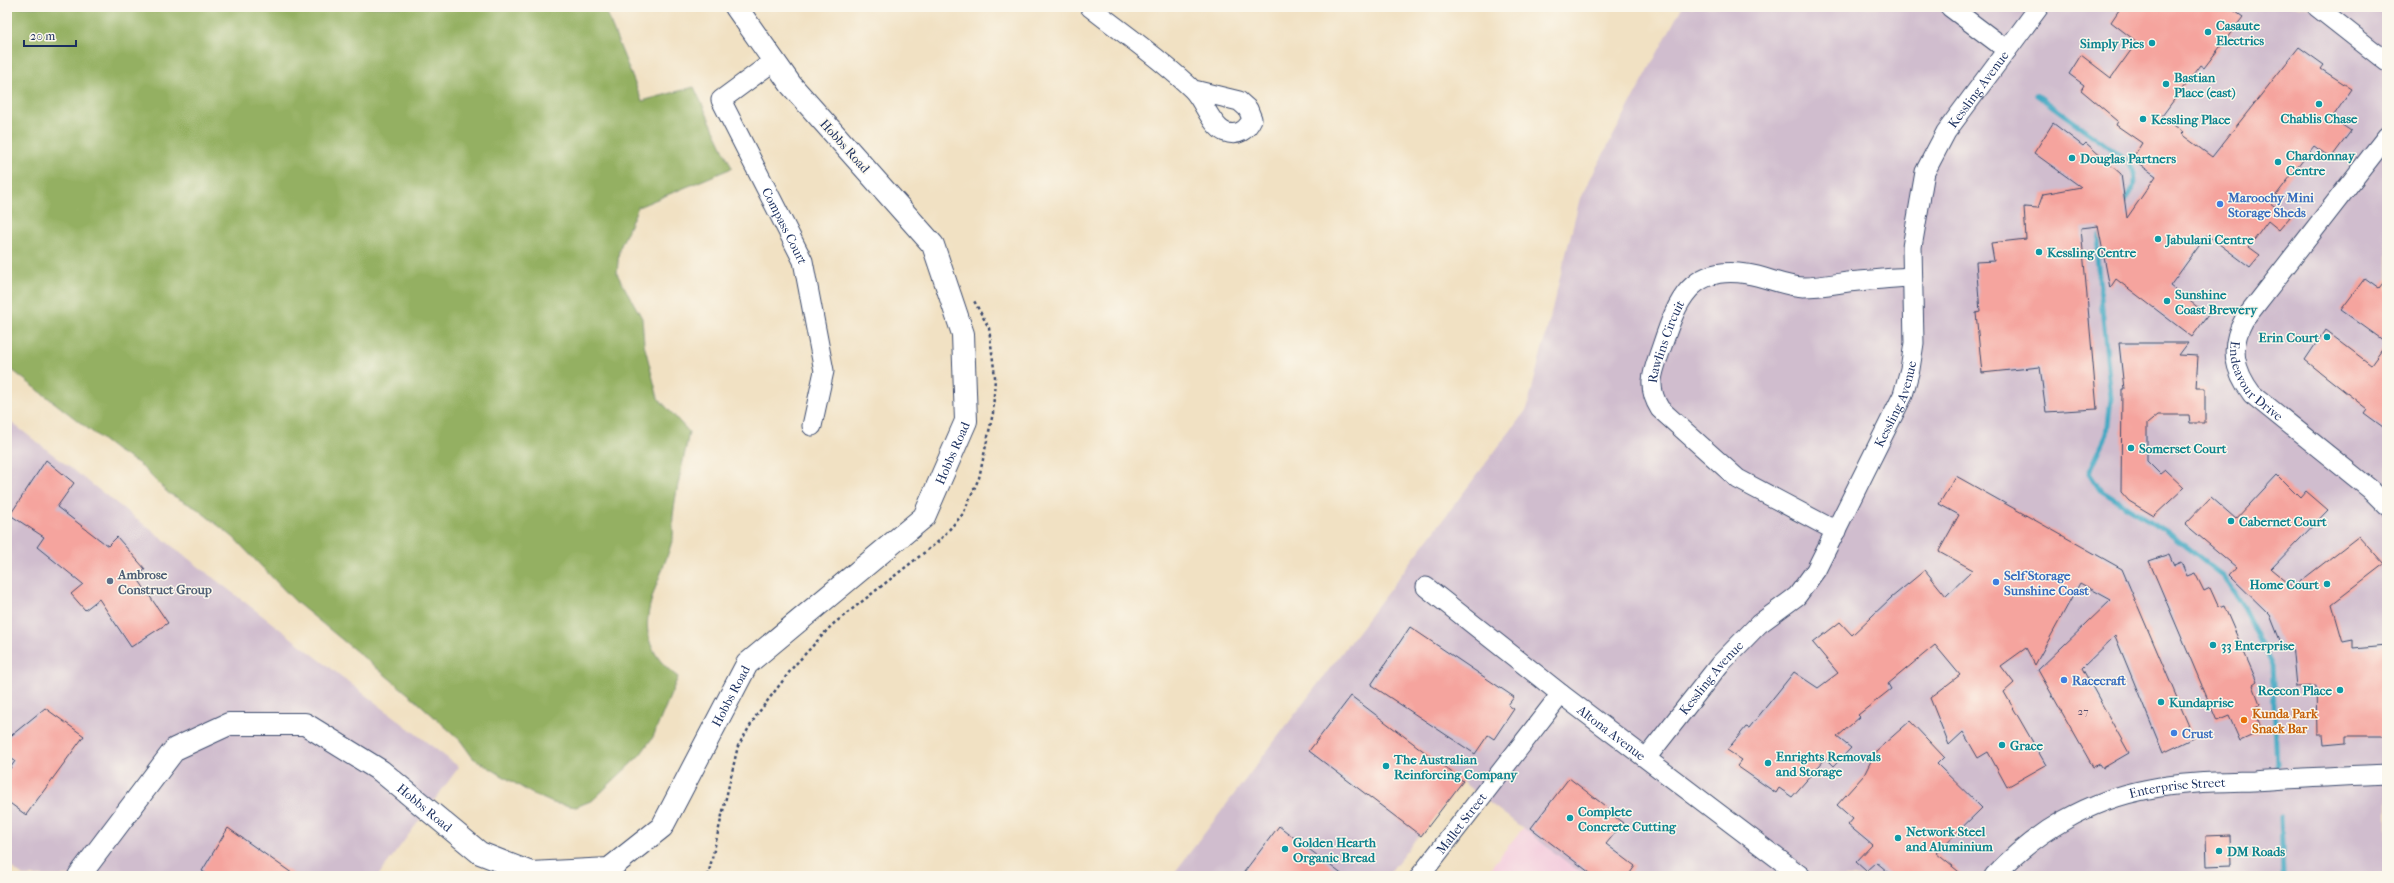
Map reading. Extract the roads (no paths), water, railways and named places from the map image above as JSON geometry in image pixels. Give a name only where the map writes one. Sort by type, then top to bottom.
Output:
[{"type":"street","name":"Hobbs Road","points":[[79,876],[175,749],[229,724],[305,724],[381,771],[480,853],[531,873],[609,869],[662,827],[747,664],[924,517],[966,421],[962,334],[932,244],[791,85],[736,7]]},
{"type":"street","points":[[1090,7],[1194,90]]},
{"type":"street","points":[[1950,7],[2007,50]]},
{"type":"street","name":"Kessling Avenue","points":[[1647,757],[1695,694],[1742,640],[1797,596],[1807,585],[1836,531],[1903,395],[1910,369],[1914,343],[1912,247],[1915,218],[1925,172],[1946,132],[2040,7]]},
{"type":"street","points":[[2317,7],[2387,62]]},
{"type":"street","name":"Compass Court","points":[[774,61],[721,100],[803,262],[824,371],[812,426]]},
{"type":"street","name":"Endeavour Drive","points":[[2387,136],[2244,320],[2237,331],[2234,347],[2235,364],[2242,380],[2252,394],[2370,489],[2387,506]]},
{"type":"street","name":"Rawlins Circuit","points":[[1836,531],[1751,486],[1728,471],[1660,408],[1653,398],[1652,376],[1672,314],[1682,296],[1705,276],[1718,273],[1735,272],[1748,274],[1776,283],[1805,287],[1912,277]]},
{"type":"street","name":"Altona Avenue","points":[[1426,587],[1561,694],[1647,757],[1801,876]]},
{"type":"street","name":"Mallet Street","points":[[1420,876],[1561,694]]},
{"type":"street","name":"Enterprise Street","points":[[1994,876],[2024,846],[2051,827],[2082,811],[2112,799],[2148,789],[2188,784],[2387,774]]},
{"type":"waterway","points":[[2037,95],[2129,162],[2133,169],[2135,180],[2132,190],[2121,206]]},
{"type":"waterway","points":[[2103,230],[2100,235],[2097,257],[2111,398],[2107,434],[2089,473],[2100,490],[2166,531],[2224,577],[2243,607],[2272,665],[2277,766]]},
{"type":"waterway","points":[[2281,817],[2283,876]]},
{"type":"place","name":"Casaute Electrics","points":[[2208,32]]},
{"type":"place","name":"Simply Pies","points":[[2152,43]]},
{"type":"place","name":"Bastian Place (east)","points":[[2166,84]]},
{"type":"place","name":"Chablis Chase","points":[[2319,104]]},
{"type":"place","name":"Kessling Place","points":[[2143,119]]},
{"type":"place","name":"Douglas Partners","points":[[2072,158]]},
{"type":"place","name":"Chardonnay Centre","points":[[2278,162]]},
{"type":"place","name":"Maroochy Mini Storage Sheds","points":[[2220,204]]},
{"type":"place","name":"Jabulani Centre","points":[[2158,239]]},
{"type":"place","name":"Kessling Centre","points":[[2039,252]]},
{"type":"place","name":"Sunshine Coast Brewery","points":[[2167,301]]},
{"type":"place","name":"Erin Court","points":[[2327,337]]},
{"type":"place","name":"Somerset Court","points":[[2131,448]]},
{"type":"place","name":"Cabernet Court","points":[[2231,521]]},
{"type":"place","name":"Ambrose Construct Group","points":[[110,581]]},
{"type":"place","name":"Self Storage Sunshine Coast","points":[[1996,582]]},
{"type":"place","name":"Home Court","points":[[2327,584]]},
{"type":"place","name":"33 Enterprise","points":[[2213,645]]},
{"type":"place","name":"Racecraft","points":[[2064,680]]},
{"type":"place","name":"Reecon Place","points":[[2340,690]]},
{"type":"place","name":"Kundaprise","points":[[2161,702]]},
{"type":"place","name":"Kunda Park Snack Bar","points":[[2244,720]]},
{"type":"place","name":"Crust","points":[[2174,733]]},
{"type":"place","name":"Grace","points":[[2002,745]]},
{"type":"place","name":"Enrights Removals and Storage","points":[[1768,763]]},
{"type":"place","name":"The Australian Reinforcing Company","points":[[1386,766]]},
{"type":"place","name":"Complete Concrete Cutting","points":[[1570,818]]},
{"type":"place","name":"Network Steel and Aluminium","points":[[1898,838]]},
{"type":"place","name":"Golden Hearth Organic Bread","points":[[1285,849]]},
{"type":"place","name":"DM Roads","points":[[2219,851]]}]
